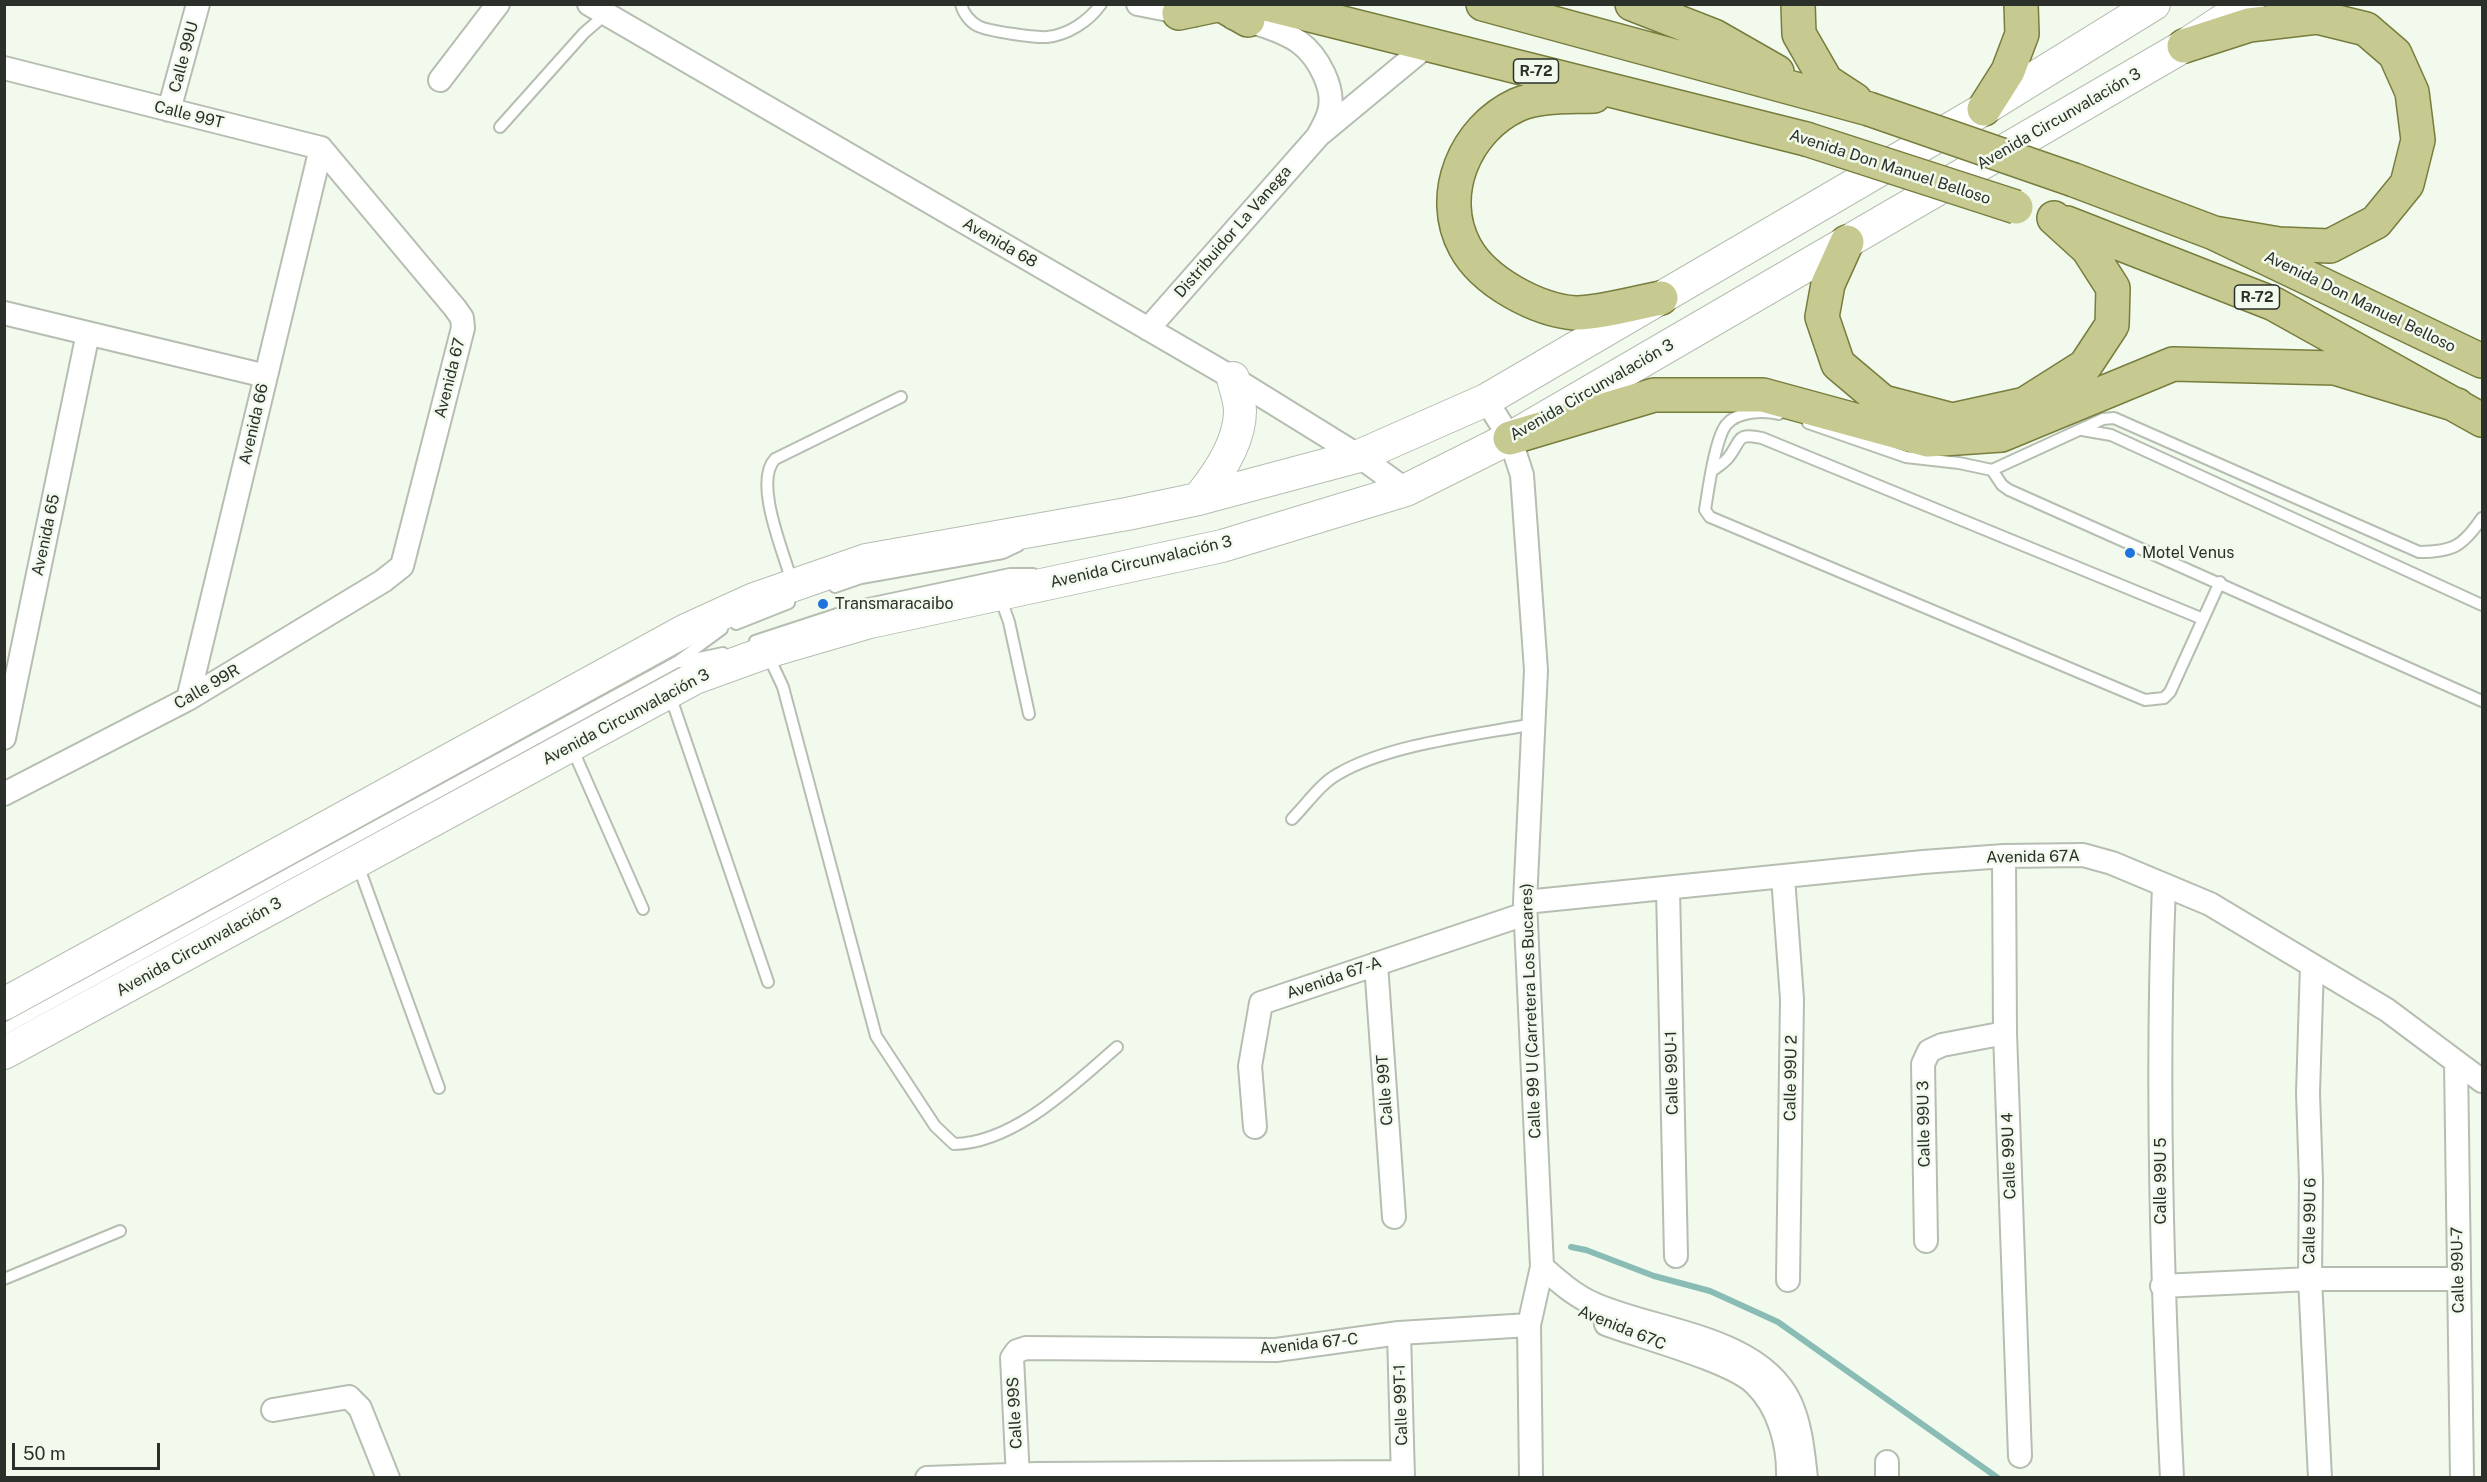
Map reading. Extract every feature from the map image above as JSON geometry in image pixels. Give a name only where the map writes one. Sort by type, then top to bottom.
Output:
[{"type":"main road","name":"Avenida Don Manuel Belloso","points":[[1484,4],[1869,109],[2074,180],[2214,233],[2482,361]]},
{"type":"main road","name":"R-72","points":[[1632,4],[1713,36],[1823,97]]},
{"type":"main road","points":[[1798,4],[1799,34],[1826,81],[1869,109]]},
{"type":"main road","points":[[1984,109],[2008,70],[2022,34],[2021,4]]},
{"type":"main road","points":[[4,1004],[686,630],[754,599],[803,593],[866,560],[1198,499],[1359,456],[1486,400],[1984,109],[2154,4]]},
{"type":"main road","name":"Avenida Circunvalación 3","points":[[4,1053],[571,745],[673,677],[695,678],[749,649],[1222,546],[1406,490],[1510,438],[2184,46],[2248,4]]},
{"type":"main road","points":[[1179,13],[1235,8]]},
{"type":"main road","name":"Avenida Don Manuel Belloso","points":[[1235,8],[1429,44],[1806,139],[2054,218],[2274,304],[2470,413]]},
{"type":"main road","points":[[2184,46],[2248,25],[2317,17],[2366,29],[2395,54],[2412,92],[2418,140],[2407,184],[2376,222],[2330,246],[2279,244],[2214,233]]},
{"type":"main road","points":[[1629,94],[1543,99],[1517,105],[1484,127],[1465,153],[1455,184],[1454,216],[1465,248],[1493,280],[1531,302],[1576,313],[1661,298]]},
{"type":"main road","points":[[1847,242],[1828,284],[1822,317],[1838,364],[1883,402],[1952,420],[2025,404],[2085,366],[2112,325],[2113,288],[2088,249],[2054,218]]},
{"type":"main road","points":[[1510,438],[1654,395],[1762,395],[1928,440],[2001,435],[2173,364],[2335,368],[2470,413]]},
{"type":"main road","points":[[1198,499],[1216,478],[1231,449],[1240,411],[1233,378]]},
{"type":"street","name":"Calle 99U","points":[[169,110],[198,4]]},
{"type":"street","points":[[441,80],[498,4]]},
{"type":"street","points":[[1138,4],[1179,13]]},
{"type":"street","name":"Distribuidor La Vanega","points":[[1235,8],[1299,42],[1316,61],[1329,84],[1330,111],[1319,135]]},
{"type":"street","name":"Avenida 68","points":[[598,9],[1233,378],[1359,456],[1406,490]]},
{"type":"street","name":"Distribuidor La Vanega","points":[[1148,329],[1319,135],[1429,44]]},
{"type":"street","name":"Calle 99T","points":[[4,69],[321,148]]},
{"type":"street","name":"Avenida 67","points":[[321,148],[462,318],[463,328],[402,566]]},
{"type":"street","name":"Avenida 66","points":[[188,699],[321,148]]},
{"type":"street","points":[[4,313],[266,376]]},
{"type":"street","name":"Avenida 65","points":[[4,738],[88,333]]},
{"type":"street","name":"Calle 99 U (Carretera Los Bucares)","points":[[1486,400],[1510,438],[1522,475],[1536,670],[1525,908],[1542,1267],[1529,1325],[1531,1478]]},
{"type":"street","name":"Calle 99R","points":[[4,794],[188,699],[383,581],[402,566]]},
{"type":"street","name":"Avenida 67A","points":[[1525,908],[1668,889],[2004,856],[2083,855],[2112,862],[2210,904],[2387,1010],[2482,1081]]},
{"type":"street","name":"Calle 99U 4","points":[[2004,856],[2005,1033],[2020,1456]]},
{"type":"street","name":"Calle 99U 2","points":[[1783,877],[1792,999],[1788,1280]]},
{"type":"street","name":"Calle 99U 5","points":[[2164,885],[2159,1001],[2162,1286],[2172,1478]]},
{"type":"street","name":"Calle 99U-1","points":[[1668,889],[1676,1256]]},
{"type":"street","name":"Avenida 67-A","points":[[1255,1127],[1250,1066],[1262,1003],[1376,964],[1525,908]]},
{"type":"street","name":"Calle 99T","points":[[1376,964],[1394,1217]]},
{"type":"street","name":"Calle 99U 6","points":[[2312,965],[2308,1093],[2311,1181],[2310,1279],[2320,1478]]},
{"type":"street","name":"Calle 99U 3","points":[[1926,1241],[1923,1064],[1929,1051],[1942,1045],[2005,1033]]},
{"type":"street","name":"Calle 99U-7","points":[[2456,1063],[2457,1279],[2462,1478]]},
{"type":"street","name":"Avenida 67C","points":[[1542,1267],[1569,1306],[1589,1318],[1731,1369],[1782,1404]]},
{"type":"street","points":[[2162,1286],[2310,1279],[2457,1279]]},
{"type":"street","name":"Avenida 67-C","points":[[1017,1351],[1026,1348],[1276,1350],[1399,1333],[1529,1325]]},
{"type":"street","name":"Calle 99T-1","points":[[1399,1333],[1403,1475]]},
{"type":"street","name":"Calle 99S","points":[[1017,1351],[1012,1358],[1018,1476]]},
{"type":"street","points":[[273,1410],[349,1397],[360,1408],[388,1478]]},
{"type":"street","points":[[1782,1404],[1788,1478]]},
{"type":"street","points":[[1782,1404],[1801,1435],[1806,1478]]},
{"type":"street","points":[[927,1478],[1403,1475]]},
{"type":"lane","points":[[961,4],[963,13],[978,26],[1047,37],[1067,31],[1091,18],[1101,4]]},
{"type":"lane","points":[[500,127],[584,33],[598,9]]},
{"type":"lane","points":[[4,1029],[673,677],[717,632],[803,593],[766,491],[768,465],[775,459],[901,397]]},
{"type":"lane","points":[[1785,416],[1752,413],[1725,425],[1712,471],[1705,510],[1710,517],[2145,700],[2164,698],[2170,693],[2220,582]]},
{"type":"lane","points":[[1797,419],[1906,457],[1959,463],[1992,470],[2103,419],[2114,418],[2419,552],[2442,552],[2460,545],[2478,534],[2482,519]]},
{"type":"lane","points":[[2080,430],[2111,435],[2482,605]]},
{"type":"lane","points":[[1712,471],[1728,459],[1738,439],[1743,436],[1762,438],[2204,619]]},
{"type":"lane","points":[[1992,470],[2002,485],[2009,490],[2220,582],[2482,701]]},
{"type":"lane","points":[[1091,574],[1010,574],[868,604],[777,631],[749,649],[783,687],[876,1036],[935,1126],[954,1144],[970,1144],[1020,1124],[1117,1047]]},
{"type":"lane","points":[[999,594],[1009,622],[1029,714]]},
{"type":"lane","points":[[673,677],[768,982]]},
{"type":"lane","points":[[1292,819],[1336,774],[1363,762],[1437,742],[1534,724]]},
{"type":"lane","points":[[571,745],[643,909]]},
{"type":"lane","points":[[356,862],[439,1088]]},
{"type":"lane","points":[[4,1279],[120,1231]]},
{"type":"waterway","points":[[1571,1247],[1586,1250],[1654,1276],[1710,1291],[1778,1322],[1998,1478]]},
{"type":"place","name":"Motel Venus","points":[[2130,553]]},
{"type":"place","name":"Transmaracaibo","points":[[823,604]]}]
